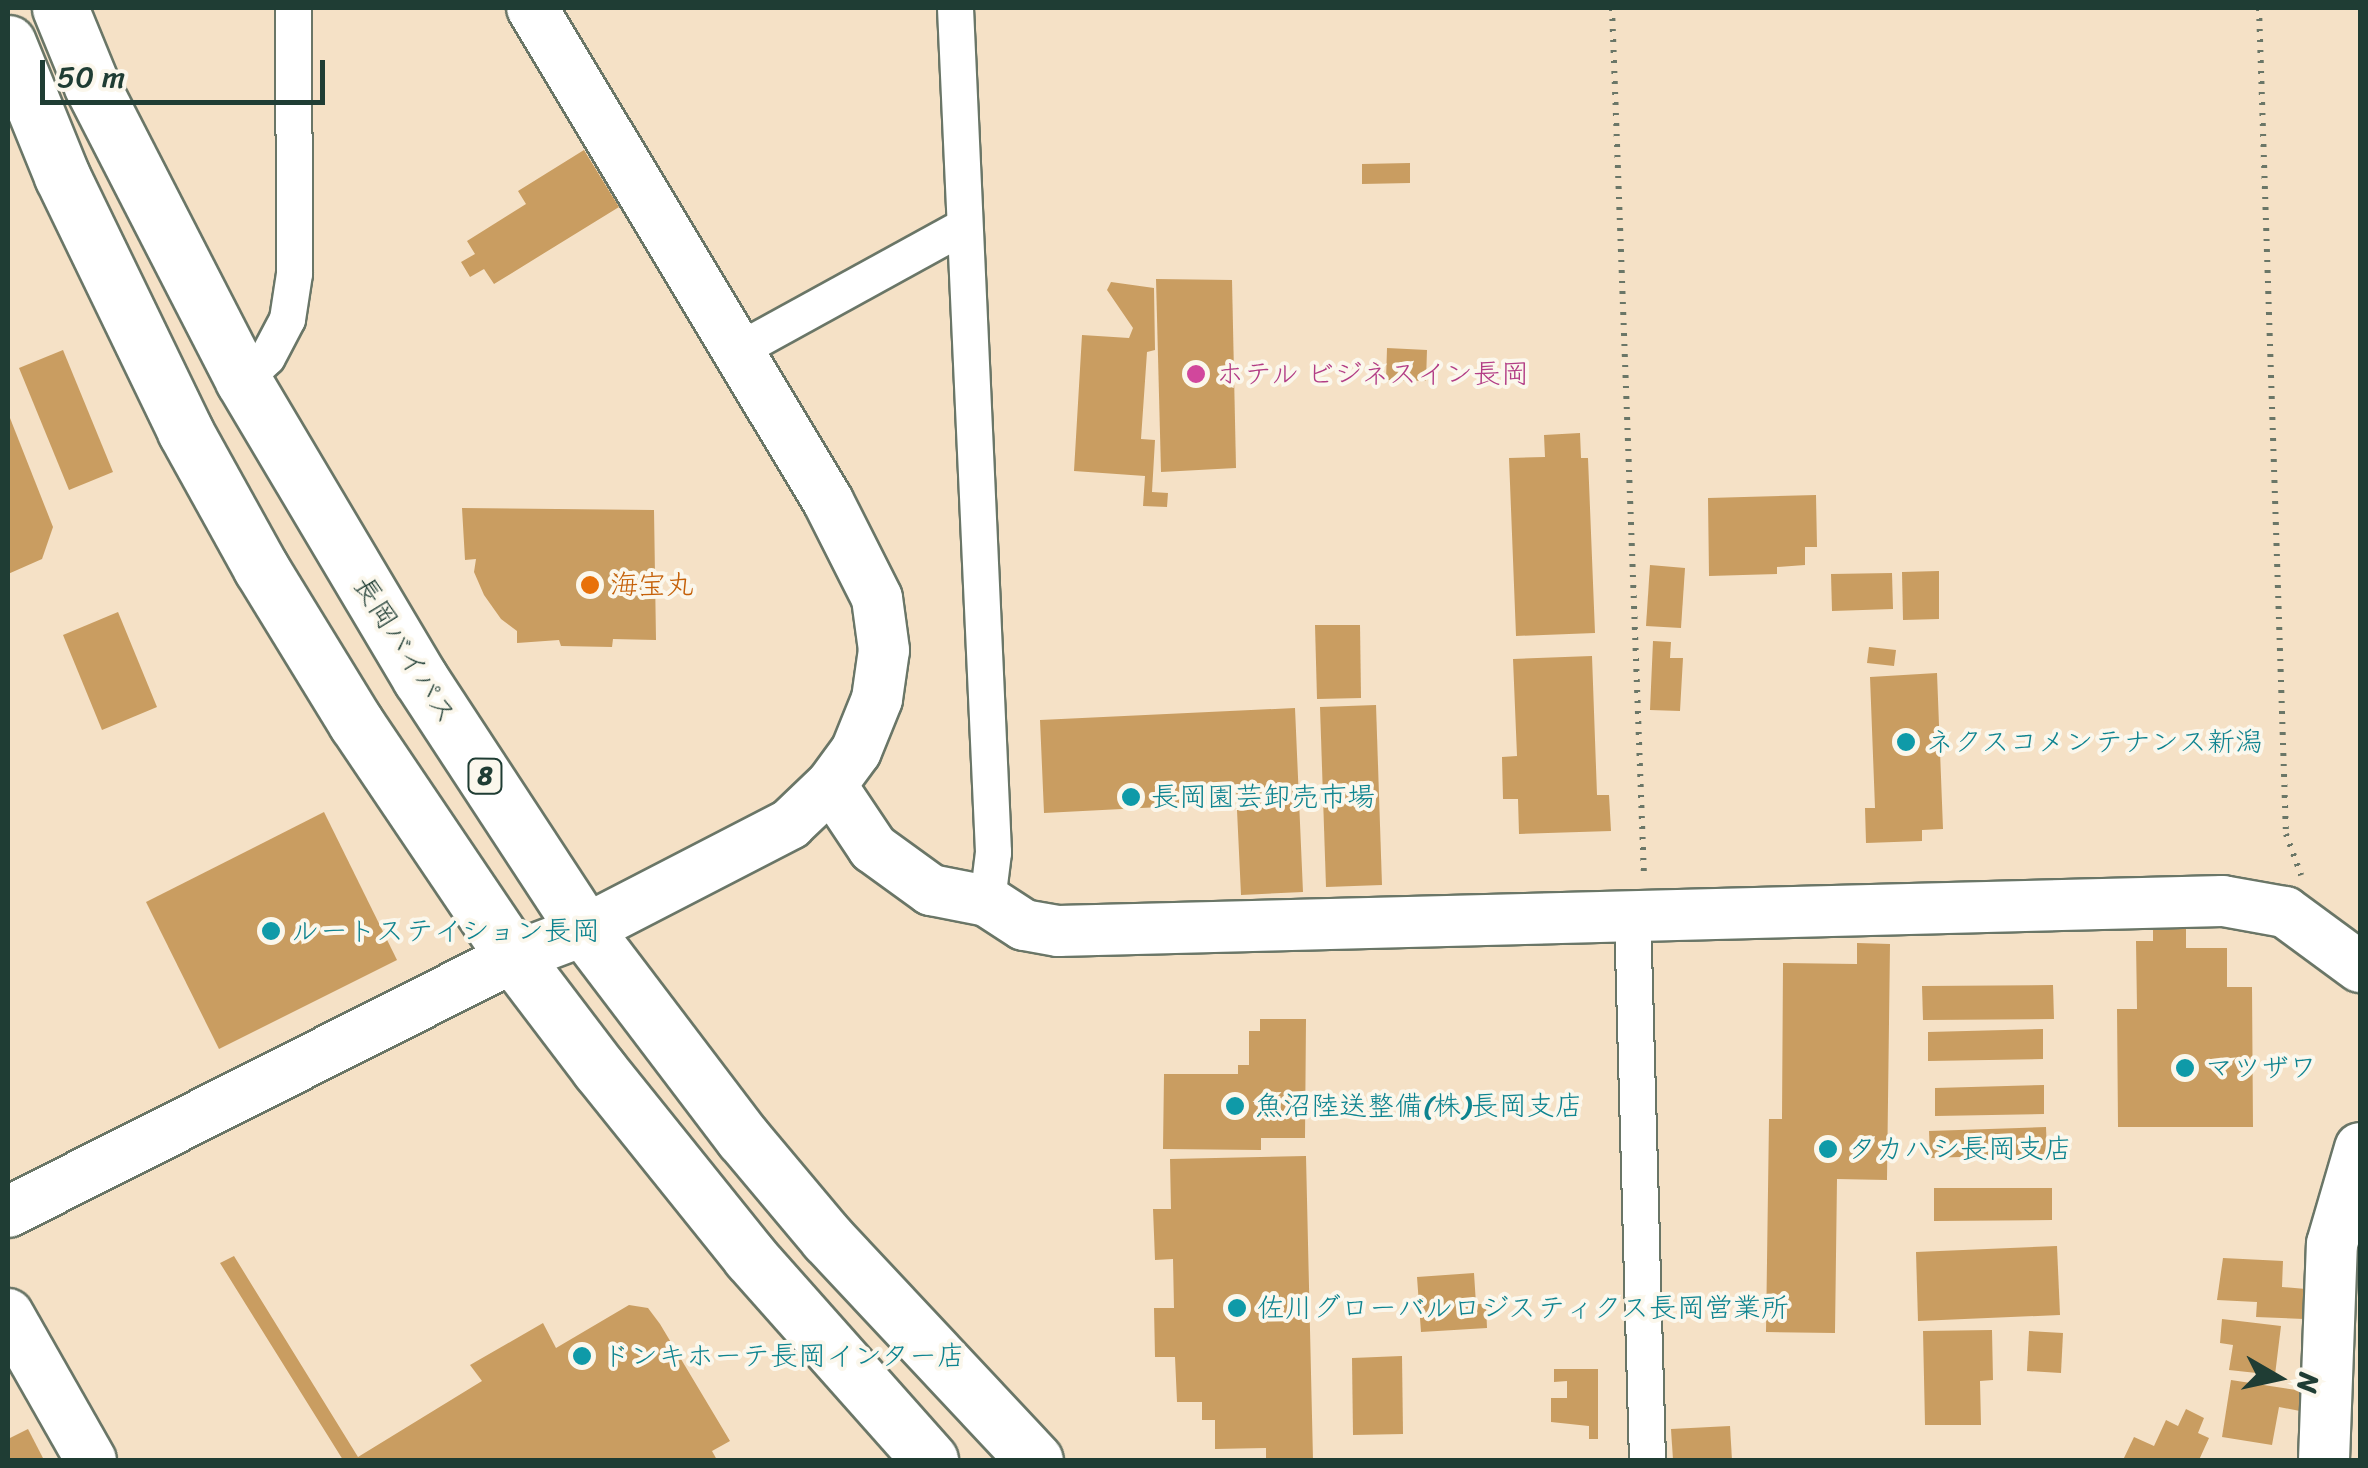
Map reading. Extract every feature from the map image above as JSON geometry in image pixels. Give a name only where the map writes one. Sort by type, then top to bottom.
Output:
[{"type":"highway","name":"長岡バイパス","points":[[60,8],[108,118],[243,380],[420,678],[585,930],[669,1044],[803,1210],[1035,1460]]},
{"type":"highway","points":[[8,43],[106,272],[242,534],[356,722],[514,958],[750,1257],[930,1460]]},
{"type":"street","points":[[243,380],[267,357],[287,319],[294,273],[293,8]]},
{"type":"street","points":[[8,1212],[514,958],[585,930],[790,824],[832,785],[856,751],[877,698],[884,650],[877,598],[828,501],[532,8]]},
{"type":"street","points":[[955,8],[962,227],[994,852],[987,902]]},
{"type":"street","points":[[738,350],[962,227]]},
{"type":"street","points":[[832,785],[873,848],[931,890],[987,902],[1024,925],[1058,931],[2223,900],[2285,912],[2360,967]]},
{"type":"street","points":[[1632,913],[1647,1460]]},
{"type":"street","points":[[2324,1460],[2332,1244],[2360,1148]]},
{"type":"street","points":[[8,1314],[91,1460]]},
{"type":"path","points":[[1612,8],[1644,884],[1632,913]]},
{"type":"path","points":[[2259,8],[2286,834],[2310,894],[2300,922]]},
{"type":"building","points":[[584,150],[619,207],[494,284],[484,269],[470,277],[461,262],[475,254],[467,241],[526,204],[518,191]]},
{"type":"building","points":[[1410,163],[1410,183],[1362,184],[1362,164]]},
{"type":"building","name":"ホテル ビジネスイン長岡","points":[[1156,279],[1232,280],[1236,468],[1161,472]]},
{"type":"building","points":[[1111,282],[1154,288],[1155,350],[1147,352],[1141,439],[1155,440],[1152,492],[1168,493],[1167,507],[1143,506],[1145,476],[1074,471],[1082,335],[1129,338],[1133,328],[1107,290]]},
{"type":"building","points":[[1387,348],[1427,350],[1426,381],[1386,380]]},
{"type":"building","points":[[63,350],[113,472],[69,490],[19,368]]},
{"type":"building","points":[[8,413],[53,527],[42,559],[8,574]]},
{"type":"building","points":[[1580,433],[1581,458],[1588,458],[1595,633],[1516,636],[1509,458],[1545,457],[1544,435]]},
{"type":"building","points":[[1816,495],[1817,547],[1805,547],[1805,565],[1777,567],[1777,574],[1709,576],[1708,498]]},
{"type":"building","points":[[462,508],[654,510],[656,640],[613,639],[612,647],[561,646],[559,640],[517,643],[517,631],[501,619],[484,595],[474,572],[476,559],[465,560]]},
{"type":"building","points":[[1650,565],[1685,568],[1681,628],[1646,626]]},
{"type":"building","points":[[1939,571],[1939,619],[1903,620],[1902,572]]},
{"type":"building","points":[[1892,573],[1893,609],[1832,611],[1831,574]]},
{"type":"building","points":[[118,612],[157,707],[102,730],[63,635]]},
{"type":"building","points":[[1315,625],[1360,625],[1361,698],[1317,699]]},
{"type":"building","points":[[1653,641],[1671,642],[1670,658],[1683,658],[1680,711],[1650,710]]},
{"type":"building","points":[[1869,647],[1896,650],[1894,666],[1867,663]]},
{"type":"building","points":[[1592,656],[1597,795],[1609,795],[1611,831],[1519,834],[1518,799],[1503,799],[1502,757],[1517,756],[1513,659]]},
{"type":"building","name":"ネクスコメンテナンス新潟","points":[[1937,673],[1943,829],[1922,830],[1922,841],[1866,843],[1865,808],[1875,808],[1870,677]]},
{"type":"building","points":[[1376,705],[1382,885],[1326,887],[1320,707]]},
{"type":"building","name":"長岡園芸卸売市場","points":[[1295,708],[1303,892],[1241,895],[1236,789],[1219,790],[1219,804],[1044,813],[1040,720]]},
{"type":"building","name":"ルートステイション長岡","points":[[324,812],[397,960],[219,1049],[146,902]]},
{"type":"building","name":"マツザワ","points":[[2153,928],[2186,928],[2186,948],[2227,948],[2227,987],[2252,987],[2253,1127],[2118,1127],[2117,1009],[2137,1009],[2136,941],[2153,941]]},
{"type":"building","name":"タカハシ長岡支店","points":[[1857,943],[1890,944],[1887,1180],[1837,1179],[1835,1333],[1766,1332],[1769,1119],[1782,1119],[1783,963],[1857,964]]},
{"type":"building","points":[[2053,985],[2054,1019],[1923,1020],[1922,986]]},
{"type":"building","name":"魚沼陸送整備(株)長岡支店","points":[[1260,1019],[1306,1019],[1305,1138],[1261,1138],[1261,1150],[1163,1149],[1164,1074],[1238,1074],[1238,1065],[1249,1065],[1249,1031],[1260,1031]]},
{"type":"building","points":[[2043,1029],[2043,1059],[1928,1061],[1928,1032]]},
{"type":"building","points":[[2044,1085],[2044,1114],[1935,1116],[1935,1088]]},
{"type":"building","points":[[2046,1127],[2047,1154],[1930,1158],[1929,1131]]},
{"type":"building","name":"佐川グローバルロジスティクス長岡営業所","points":[[1306,1156],[1313,1460],[1266,1460],[1266,1448],[1215,1449],[1215,1420],[1202,1420],[1202,1402],[1177,1402],[1175,1357],[1155,1357],[1154,1308],[1174,1308],[1173,1259],[1155,1260],[1153,1209],[1171,1209],[1170,1159]]},
{"type":"building","points":[[1934,1188],[2052,1188],[2052,1220],[1934,1221]]},
{"type":"building","points":[[2057,1246],[2060,1315],[1918,1321],[1916,1252]]},
{"type":"building","name":"ドンキホーテ長岡インター店","points":[[234,1256],[358,1457],[482,1381],[470,1365],[543,1323],[556,1348],[629,1305],[648,1308],[660,1324],[730,1441],[712,1451],[717,1460],[343,1460],[220,1263]]},
{"type":"building","points":[[2223,1258],[2283,1261],[2282,1287],[2306,1289],[2304,1319],[2256,1317],[2257,1302],[2217,1300]]},
{"type":"building","points":[[1474,1273],[1476,1304],[1486,1304],[1487,1328],[1421,1332],[1417,1277]]},
{"type":"building","points":[[2222,1319],[2281,1326],[2275,1375],[2229,1370],[2233,1345],[2220,1343]]},
{"type":"building","points":[[1992,1330],[1993,1380],[1980,1381],[1981,1425],[1925,1425],[1923,1331]]},
{"type":"building","points":[[2029,1331],[2063,1333],[2061,1373],[2027,1371]]},
{"type":"building","points":[[1402,1356],[1403,1434],[1353,1435],[1352,1358]]},
{"type":"building","points":[[1554,1369],[1598,1369],[1598,1439],[1589,1439],[1589,1426],[1551,1422],[1551,1398],[1567,1398],[1567,1381],[1554,1382]]},
{"type":"building","points":[[2231,1380],[2303,1391],[2300,1411],[2279,1407],[2272,1445],[2222,1437]]},
{"type":"building","points":[[2186,1409],[2204,1418],[2198,1433],[2209,1438],[2199,1460],[2123,1460],[2134,1437],[2154,1446],[2166,1420],[2178,1426]]},
{"type":"building","points":[[1730,1426],[1732,1460],[1673,1460],[1671,1429]]},
{"type":"building","points":[[28,1429],[44,1460],[8,1460],[8,1439]]},
{"type":"place","name":"ホテル ビジネスイン長岡","points":[[1196,374]]},
{"type":"place","name":"海宝丸","points":[[590,585]]},
{"type":"place","name":"ネクスコメンテナンス新潟","points":[[1906,742]]},
{"type":"place","name":"長岡園芸卸売市場","points":[[1131,797]]},
{"type":"place","name":"ルートステイション長岡","points":[[271,931]]},
{"type":"place","name":"マツザワ","points":[[2185,1068]]},
{"type":"place","name":"魚沼陸送整備(株)長岡支店","points":[[1235,1106]]},
{"type":"place","name":"タカハシ長岡支店","points":[[1828,1149]]},
{"type":"place","name":"佐川グローバルロジスティクス長岡営業所","points":[[1237,1308]]},
{"type":"place","name":"ドンキホーテ長岡インター店","points":[[582,1356]]}]
